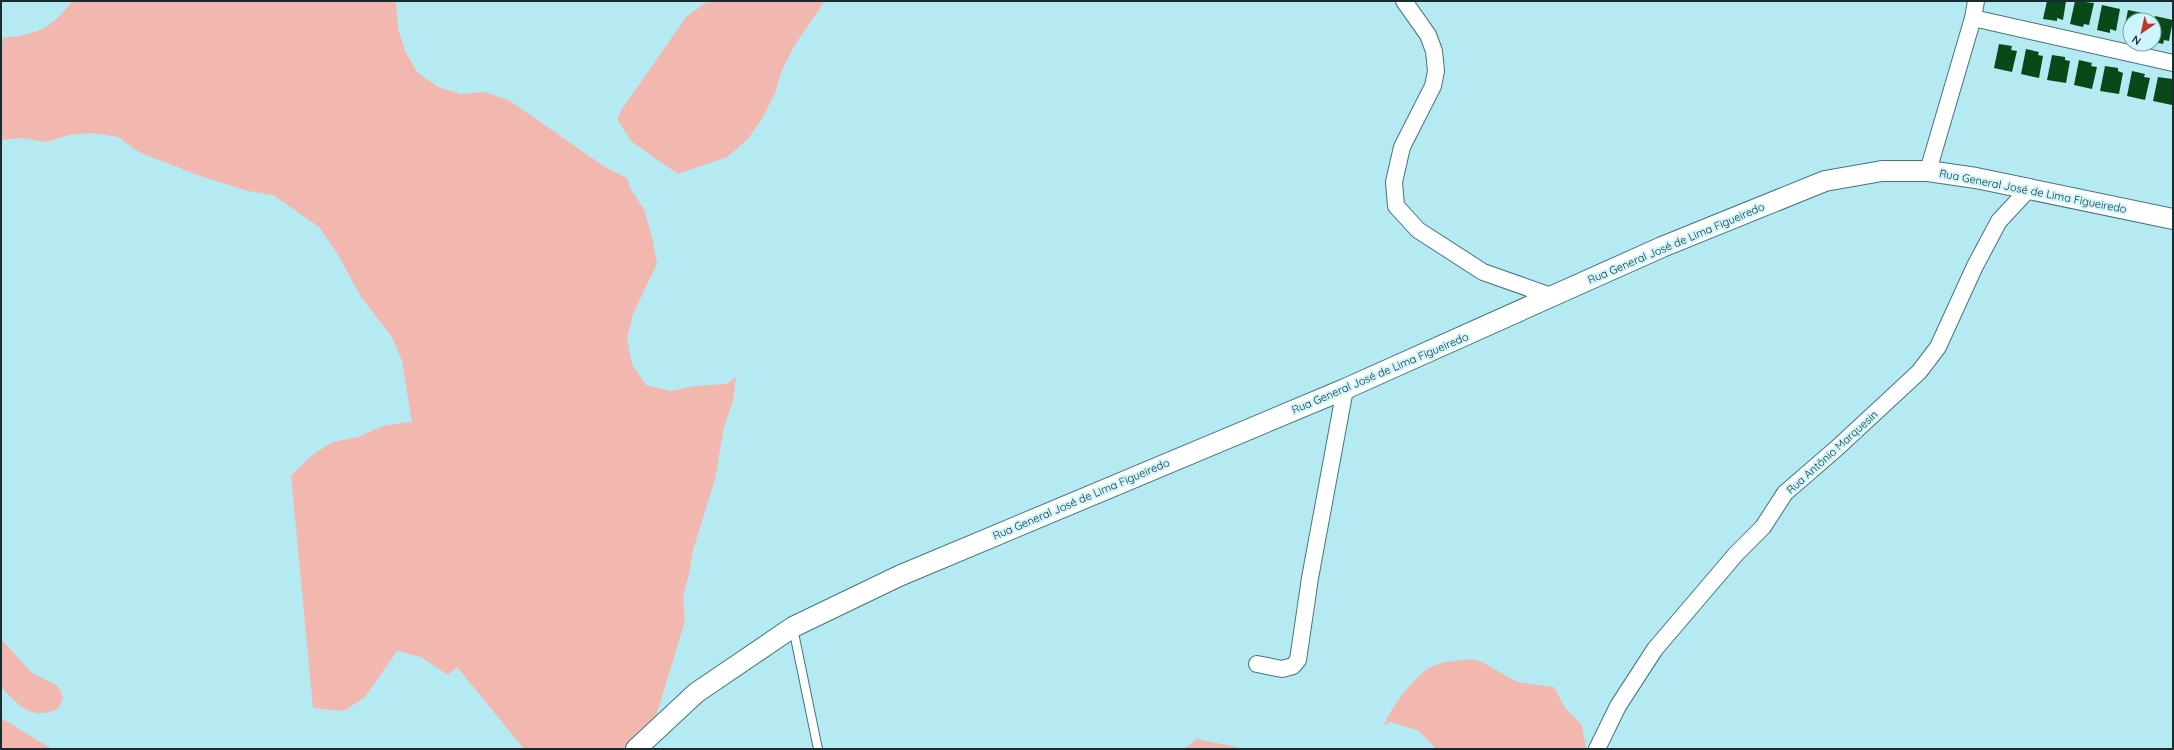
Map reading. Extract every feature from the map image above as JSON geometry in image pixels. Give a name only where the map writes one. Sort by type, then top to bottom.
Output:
[{"type":"street","points":[[1404,1],[1428,35],[1434,51],[1436,71],[1433,86],[1402,147],[1394,182],[1396,206],[1418,230],[1478,269],[1554,296]]},
{"type":"street","points":[[1928,171],[1973,18],[1976,1]]},
{"type":"street","points":[[1973,18],[2173,63]]},
{"type":"street","name":"Rua General José de Lima Figueiredo","points":[[636,749],[696,693],[793,627],[899,576],[1345,389],[1662,247],[1824,182],[1882,171],[1928,171],[2030,189],[2173,219]]},
{"type":"street","name":"Rua Antônio Marquesin","points":[[1597,749],[1618,706],[1655,649],[1736,554],[1763,527],[1785,493],[1837,448],[1919,372],[1938,347],[1975,266],[1999,221],[2030,189]]},
{"type":"street","points":[[1256,664],[1282,669],[1294,666],[1298,660],[1310,578],[1345,389]]},
{"type":"lane","points":[[793,627],[818,749]]},
{"type":"shaded area","points":[[72,1],[396,1],[398,28],[405,51],[417,72],[438,87],[461,94],[485,92],[510,101],[605,167],[627,178],[630,188],[644,209],[652,237],[657,263],[633,314],[627,339],[632,364],[646,385],[670,391],[696,386],[726,384],[736,377],[733,401],[724,427],[715,479],[693,550],[683,597],[685,621],[646,749],[524,749],[457,667],[448,675],[421,657],[397,651],[365,697],[344,711],[313,708],[291,476],[311,456],[332,442],[358,437],[383,426],[409,422],[412,424],[402,361],[392,337],[361,297],[337,253],[319,227],[273,195],[248,191],[200,176],[139,152],[118,137],[93,133],[69,135],[47,142],[22,138],[1,140],[1,38],[33,33],[49,25],[57,19]]},
{"type":"shaded area","points":[[708,1],[825,1],[794,46],[782,70],[775,93],[763,117],[748,139],[727,157],[678,174],[631,141],[617,119],[622,109],[686,17]]},
{"type":"shaded area","points":[[1,639],[32,673],[58,686],[63,697],[59,708],[50,712],[34,713],[20,706],[1,687]]},
{"type":"shaded area","points":[[1471,659],[1482,662],[1517,682],[1554,687],[1565,708],[1582,725],[1586,749],[1436,749],[1419,731],[1391,722],[1384,725],[1404,693],[1425,671],[1440,664]]},
{"type":"shaded area","points":[[1,718],[52,749],[1,749]]},
{"type":"shaded area","points":[[1197,739],[1246,749],[1184,749]]},
{"type":"building","points":[[2047,1],[2066,1],[2063,20],[2057,18],[2057,21],[2043,19]]},
{"type":"building","points":[[2075,1],[2094,3],[2089,25],[2084,24],[2083,27],[2070,24]]},
{"type":"building","points":[[2102,5],[2120,9],[2116,31],[2110,29],[2110,33],[2097,30]]},
{"type":"building","points":[[2162,18],[2173,20],[2169,41],[2164,40],[2163,44]]},
{"type":"building","points":[[1999,44],[2012,46],[2011,50],[2017,51],[2012,72],[1994,68]]},
{"type":"building","points":[[2026,49],[2039,52],[2038,55],[2043,56],[2039,78],[2021,74]]},
{"type":"building","points":[[2052,55],[2065,57],[2065,60],[2070,61],[2066,83],[2047,80]]},
{"type":"building","points":[[2079,60],[2092,63],[2091,66],[2097,67],[2092,89],[2074,85]]},
{"type":"building","points":[[2105,66],[2118,68],[2118,71],[2123,73],[2119,94],[2100,91]]},
{"type":"building","points":[[2132,71],[2145,74],[2144,77],[2150,78],[2145,100],[2127,96]]},
{"type":"building","points":[[2158,77],[2172,79],[2172,105],[2153,101]]}]
